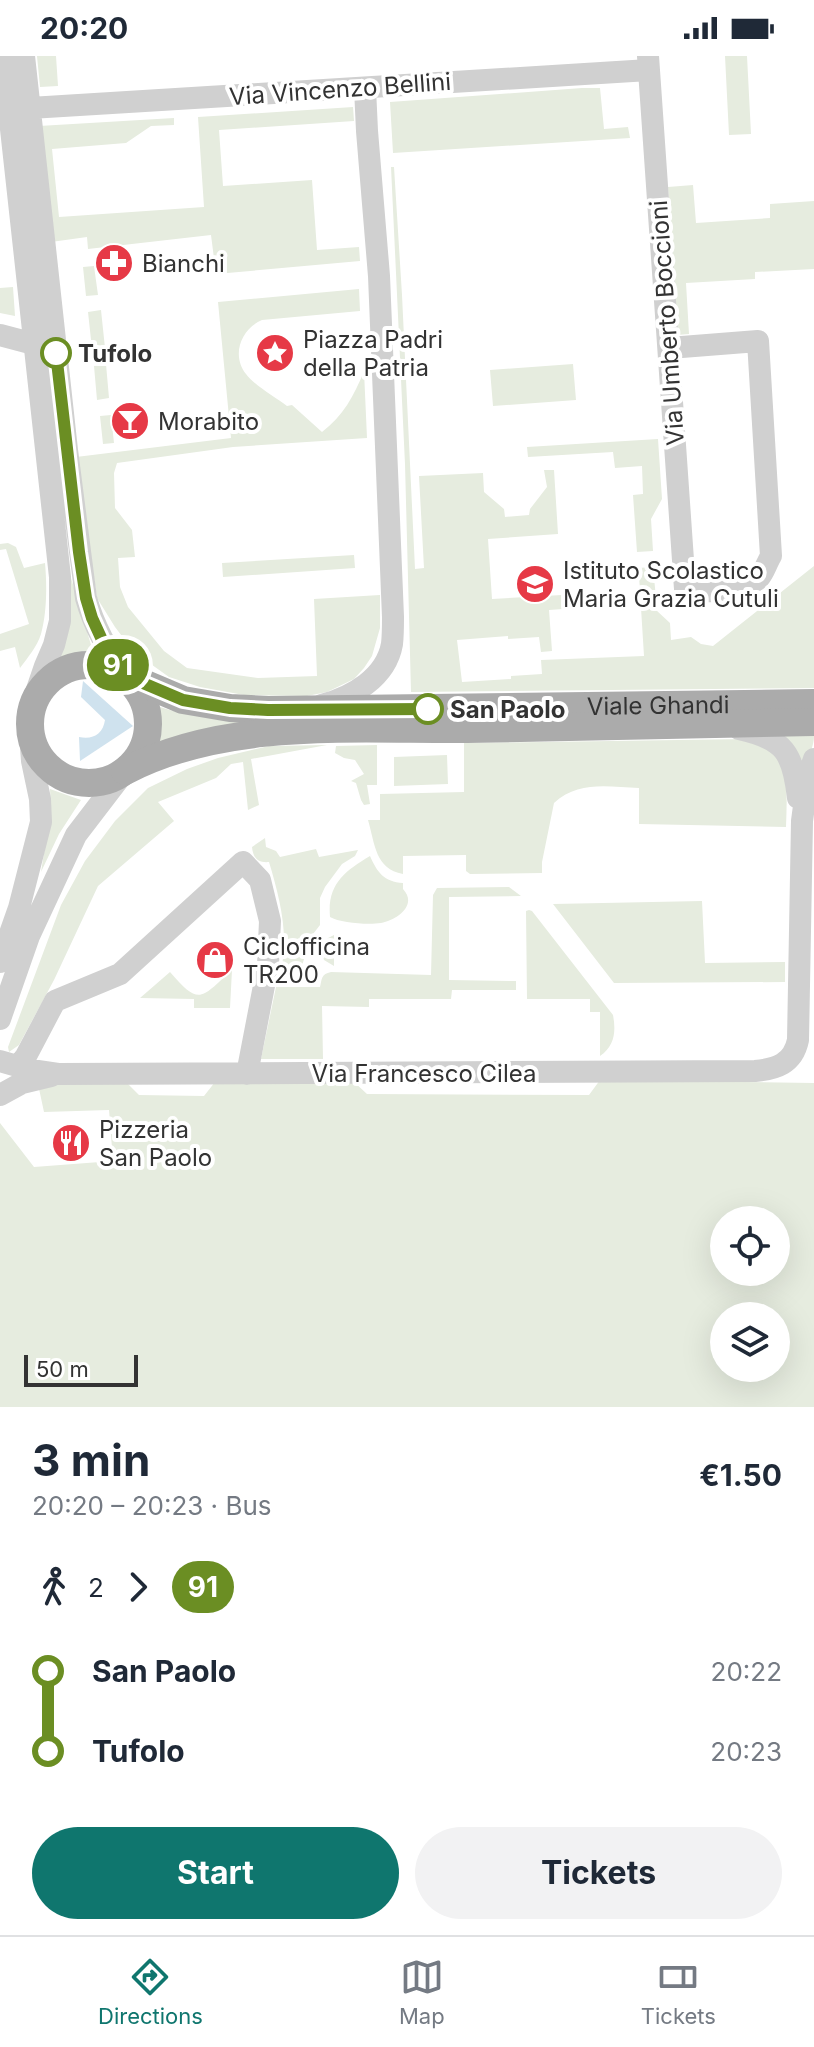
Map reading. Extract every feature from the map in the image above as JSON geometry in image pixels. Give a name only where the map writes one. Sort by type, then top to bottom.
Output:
[{"type":"main road","points":[[88,664],[107,667],[124,675],[144,700],[148,715],[148,731],[137,760],[110,779],[93,783],[76,782],[60,776],[46,765],[36,751],[31,721],[39,690],[53,676],[69,667],[88,664]]},
{"type":"main road","name":"Viale Ghandi","points":[[124,675],[183,700],[230,708],[305,710],[814,703]]},
{"type":"main road","name":"Viale Ghandi","points":[[125,771],[149,759],[179,750],[274,731],[814,722]]},
{"type":"street","points":[[24,56],[86,598],[103,642],[124,675]]},
{"type":"street","name":"Via Vincenzo Bellini","points":[[30,108],[365,88],[649,63]]},
{"type":"street","name":"Via Umberto Boccioni","points":[[649,63],[685,589],[711,593],[739,589],[758,579],[771,556],[758,341],[669,348]]},
{"type":"street","points":[[0,962],[19,908],[41,822],[32,761],[31,721],[45,666],[54,645],[61,602],[59,553],[3,66]]},
{"type":"street","points":[[305,710],[343,699],[360,689],[385,663],[392,646],[379,276],[365,88]]},
{"type":"street","points":[[0,335],[34,344]]},
{"type":"street","points":[[690,725],[760,733],[777,742],[794,769],[802,821]]},
{"type":"street","points":[[802,821],[808,776],[814,759]]},
{"type":"street","points":[[0,1019],[29,936],[76,835],[125,771]]},
{"type":"street","name":"Via Francesco Cilea","points":[[58,1074],[775,1069],[796,1050],[798,1040],[802,821]]},
{"type":"street","points":[[9,1063],[26,1056],[55,1001],[120,974],[243,862],[260,880],[270,921],[268,965],[247,1074]]},
{"type":"street","points":[[9,1063],[58,1074]]},
{"type":"street","points":[[0,1095],[22,1083],[58,1074]]},
{"type":"shaded area","points":[[37,56],[56,56],[58,86],[40,87]]},
{"type":"shaded area","points":[[725,56],[747,56],[751,134],[729,135]]},
{"type":"shaded area","points":[[600,88],[604,129],[628,127],[630,138],[393,153],[390,102]]},
{"type":"shaded area","points":[[353,107],[354,121],[219,130],[223,186],[312,180],[317,250],[359,247],[360,261],[216,274],[211,235],[88,249],[87,237],[51,242],[39,126],[174,118],[174,125],[151,126],[126,143],[52,149],[59,217],[204,207],[198,117]]},
{"type":"shaded area","points":[[391,167],[394,167],[402,295],[415,569],[424,568],[419,476],[483,473],[484,492],[504,509],[505,517],[529,515],[530,509],[547,487],[544,470],[554,470],[558,534],[488,539],[492,599],[562,595],[563,609],[549,610],[552,651],[541,652],[539,637],[457,640],[462,682],[542,674],[541,660],[644,656],[641,608],[656,610],[670,623],[671,640],[691,637],[701,644],[713,646],[814,566],[814,688],[411,692],[405,464]]},
{"type":"shaded area","points":[[693,185],[696,223],[770,218],[770,204],[814,201],[814,269],[755,272],[755,279],[686,283],[689,334],[677,335],[668,187]]},
{"type":"shaded area","points":[[94,266],[98,295],[86,296],[83,267]]},
{"type":"shaded area","points":[[13,287],[15,316],[0,313],[0,288]]},
{"type":"shaded area","points":[[359,289],[360,311],[262,320],[255,324],[240,343],[239,359],[254,382],[287,406],[292,405],[322,432],[347,405],[364,371],[367,438],[233,447],[117,463],[114,473],[115,508],[132,530],[135,557],[118,558],[120,587],[128,607],[164,651],[187,668],[258,678],[317,676],[314,599],[380,595],[380,628],[372,656],[354,679],[327,692],[307,696],[244,695],[200,687],[169,677],[134,652],[97,598],[76,457],[231,438],[218,302]]},
{"type":"shaded area","points":[[101,310],[105,348],[92,349],[88,312]]},
{"type":"shaded area","points":[[106,364],[109,398],[97,400],[94,366]]},
{"type":"shaded area","points":[[573,364],[576,400],[493,406],[490,370]]},
{"type":"shaded area","points":[[111,415],[114,443],[103,444],[100,416]]},
{"type":"shaded area","points":[[658,439],[662,499],[651,519],[653,551],[637,552],[633,495],[643,494],[642,466],[615,468],[613,452],[528,457],[527,447]]},
{"type":"shaded area","points":[[8,543],[16,547],[24,568],[45,563],[46,598],[41,634],[20,668],[15,647],[0,651],[0,634],[29,624],[6,549],[0,550],[0,544]]},
{"type":"shaded area","points":[[354,555],[355,568],[223,577],[222,563]]},
{"type":"shaded area","points":[[653,567],[656,598],[641,599],[638,568]]},
{"type":"shaded area","points":[[71,578],[94,655],[85,654],[58,662]]},
{"type":"shaded area","points":[[157,706],[195,716],[262,722],[154,748],[158,730]]},
{"type":"shaded area","points":[[781,736],[814,736],[812,749],[802,770]]},
{"type":"shaded area","points":[[747,739],[762,744],[779,762],[786,786],[786,827],[639,824],[639,788],[595,786],[574,791],[554,803],[542,873],[470,874],[466,871],[466,855],[403,856],[403,874],[381,861],[368,820],[380,820],[380,794],[464,792],[464,743]]},
{"type":"shaded area","points":[[327,745],[251,759],[259,805],[248,810],[243,762],[231,764],[216,778],[158,802],[174,821],[98,886],[54,980],[19,1045],[9,1052],[8,1047],[61,905],[85,861],[115,821],[148,788],[218,758],[269,746]]},
{"type":"shaded area","points":[[377,745],[377,785],[367,785],[370,804],[364,805],[356,783],[351,781],[364,774],[355,760],[335,753],[336,746]]},
{"type":"shaded area","points":[[447,755],[448,784],[394,786],[394,757]]},
{"type":"shaded area","points":[[50,789],[81,800],[59,834],[41,872],[51,809]]},
{"type":"shaded area","points":[[265,838],[266,847],[276,851],[280,857],[316,849],[319,857],[358,850],[355,856],[342,864],[325,887],[320,898],[320,925],[310,938],[298,971],[280,974],[284,932],[280,904],[269,862],[257,859],[252,847]]},
{"type":"shaded area","points":[[370,856],[382,875],[391,881],[403,883],[408,901],[404,911],[393,919],[369,924],[330,917],[331,896],[335,887],[346,873]]},
{"type":"shaded area","points":[[509,887],[521,896],[449,897],[449,980],[516,981],[516,990],[452,990],[451,999],[369,999],[369,1007],[322,1006],[323,1059],[261,1059],[276,987],[320,987],[324,976],[331,972],[431,975],[433,895],[437,888]]},
{"type":"shaded area","points":[[702,901],[705,963],[785,962],[785,982],[614,983],[553,904]]},
{"type":"shaded area","points":[[529,910],[613,1015],[613,1038],[609,1048],[600,1056],[600,1012],[590,1012],[590,999],[527,999],[526,911]]},
{"type":"shaded area","points":[[334,935],[334,966],[324,960],[320,949]]},
{"type":"shaded area","points":[[232,970],[230,1008],[194,1008],[194,999],[140,998],[170,972],[188,990],[201,995]]},
{"type":"shaded area","points":[[600,1080],[814,1083],[814,1407],[0,1407],[0,1123],[34,1167],[113,1161],[109,1110],[44,1112],[38,1084],[127,1083],[139,1095],[204,1096],[215,1082],[353,1081],[367,1094],[589,1095]]},
{"type":"water","points":[[83,681],[133,726],[80,761],[79,737],[96,735],[105,720],[81,697]]},
{"type":"bus line","name":"91","points":[[56,353],[86,598],[103,642],[124,675],[183,700],[230,708],[428,709]]},
{"type":"place","name":"Bianchi","points":[[114,263]]},
{"type":"place","name":"Tufolo","points":[[56,353]]},
{"type":"place","name":"Piazza Padri della Patria","points":[[275,353]]},
{"type":"place","name":"Morabito","points":[[130,421]]},
{"type":"place","name":"Istituto Scolastico Maria Grazia Cutuli","points":[[535,584]]},
{"type":"place","name":"San Paolo","points":[[428,709]]},
{"type":"place","name":"Ciclofficina TR200","points":[[215,960]]},
{"type":"place","name":"Pizzeria San Paolo","points":[[71,1143]]}]
